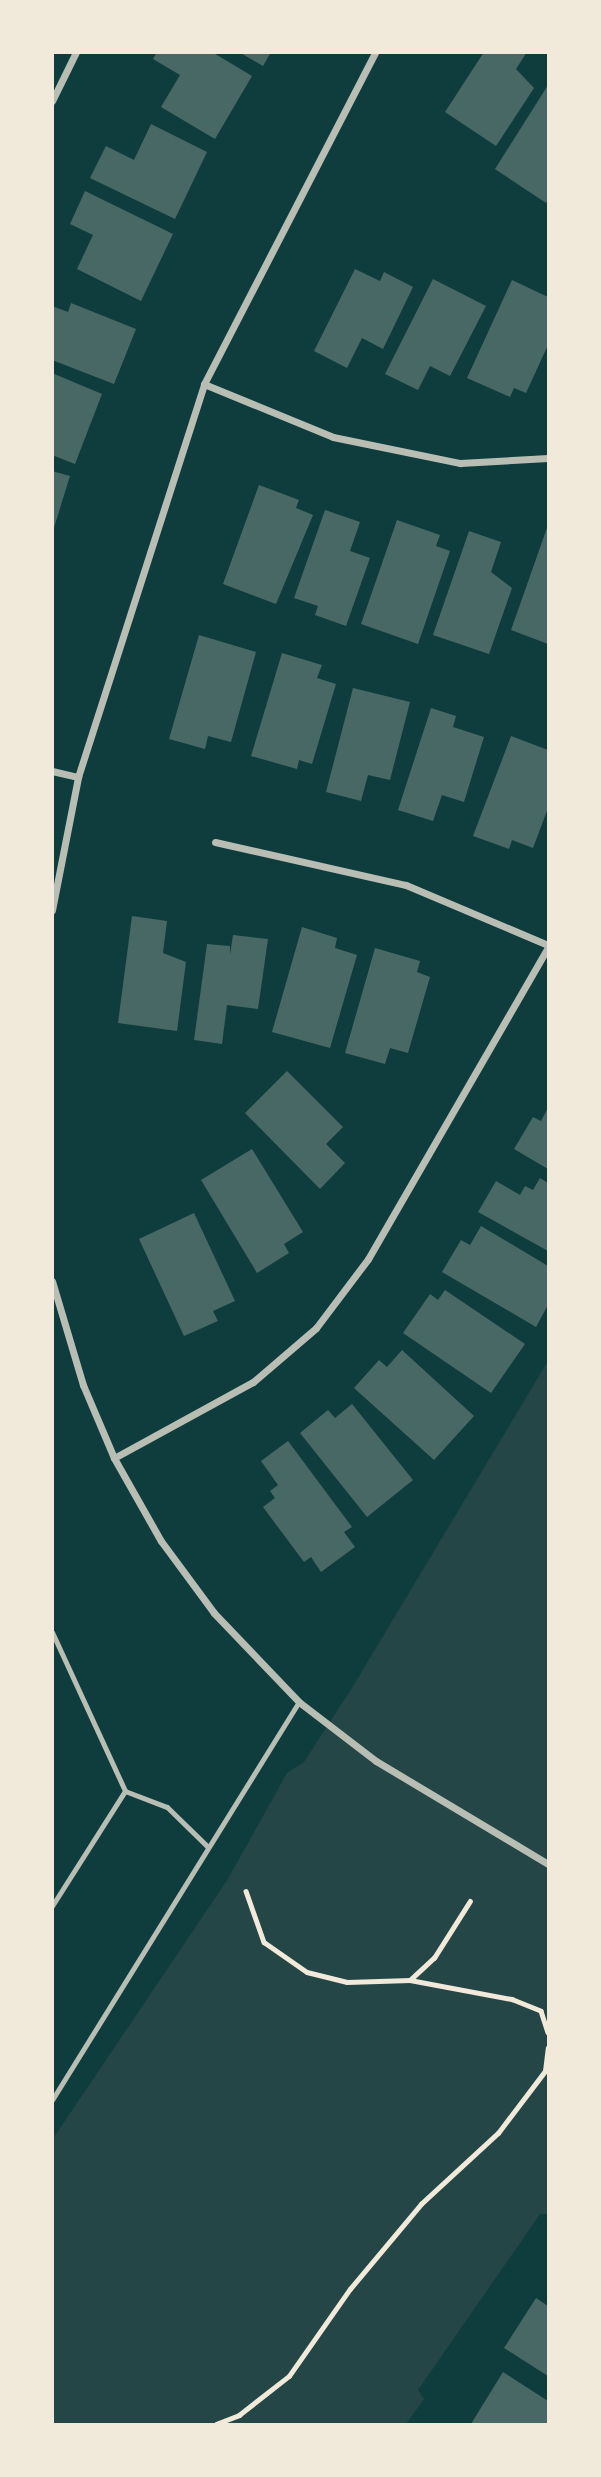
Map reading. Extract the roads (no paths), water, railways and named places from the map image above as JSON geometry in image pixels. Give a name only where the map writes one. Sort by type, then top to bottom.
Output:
[{"type":"street","points":[[52,101],[76,52]]},
{"type":"street","points":[[52,910],[78,776],[204,384],[376,52]]},
{"type":"street","points":[[204,384],[333,437],[460,463],[548,458]]},
{"type":"street","points":[[52,771],[78,776]]},
{"type":"street","points":[[114,1458],[253,1382],[316,1328],[368,1259],[548,946],[406,885],[215,842]]},
{"type":"street","points":[[52,1281],[83,1385],[114,1458],[187,1578],[299,1702],[409,1783],[548,1864]]},
{"type":"lane","points":[[52,1632],[125,1791],[167,1807],[207,1846]]},
{"type":"lane","points":[[52,2100],[207,1846],[299,1702]]},
{"type":"lane","points":[[52,1906],[125,1791]]}]
